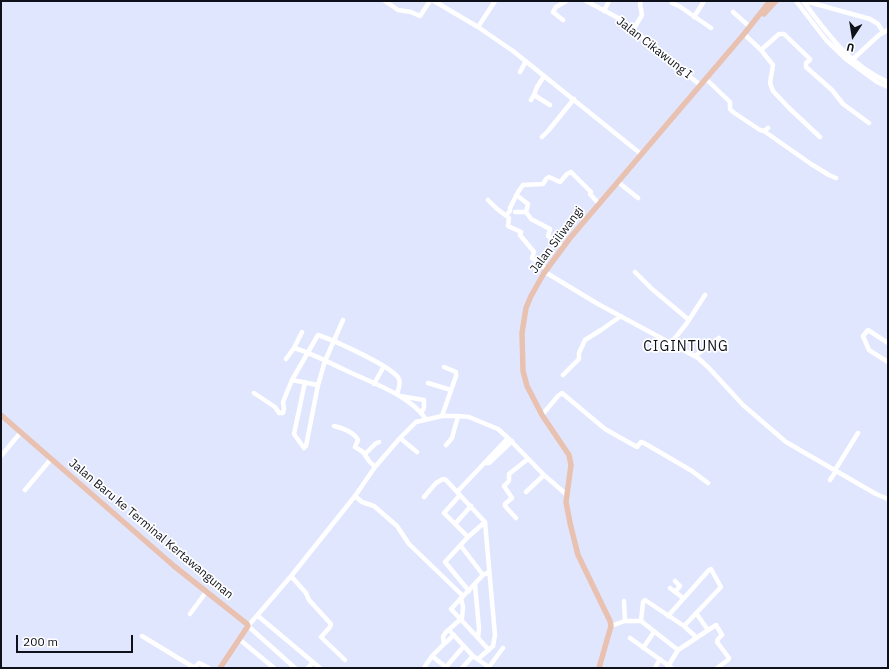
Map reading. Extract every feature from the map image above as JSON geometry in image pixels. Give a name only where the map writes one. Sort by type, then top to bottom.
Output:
[{"type":"main road","name":"Jalan Siliwangi","points":[[611,626],[610,621],[578,555],[567,512],[567,495],[571,465],[569,455],[542,415],[527,386],[523,371],[522,344],[522,333],[526,308],[545,270],[563,247],[751,26],[770,1]]},
{"type":"main road","name":"Jalan Siliwangi","points":[[751,26],[756,23],[776,1]]},
{"type":"main road","name":"Jalan Baru ke Terminal Kertawangunan","points":[[1,415],[174,566],[248,626]]},
{"type":"main road","points":[[220,668],[248,626]]},
{"type":"main road","points":[[599,668],[611,626]]},
{"type":"street","points":[[385,1],[398,10],[411,12],[420,16],[423,14],[430,1]]},
{"type":"street","points":[[434,1],[478,26],[526,61],[641,154]]},
{"type":"street","points":[[478,26],[495,1]]},
{"type":"street","points":[[563,20],[553,12],[556,7],[566,1]]},
{"type":"street","name":"Jalan Cikawung I","points":[[586,1],[622,20],[700,85]]},
{"type":"street","points":[[604,11],[609,1]]},
{"type":"street","points":[[633,30],[642,15],[640,4],[641,1]]},
{"type":"street","points":[[694,17],[704,1]]},
{"type":"street","points":[[796,1],[826,40],[863,72],[888,87]]},
{"type":"street","points":[[804,1],[842,53],[888,82]]},
{"type":"street","points":[[804,1],[870,19],[886,31],[853,59]]},
{"type":"street","points":[[672,3],[711,28]]},
{"type":"street","points":[[733,12],[751,26]]},
{"type":"street","points":[[744,34],[761,50],[773,65],[770,83],[774,91],[785,104],[820,137]]},
{"type":"street","points":[[761,50],[779,34],[784,34],[810,59],[806,63],[806,67],[832,90],[843,104],[868,123]]},
{"type":"street","points":[[520,72],[526,61]]},
{"type":"street","points":[[531,100],[544,76]]},
{"type":"street","points":[[706,79],[730,102],[731,110],[811,164],[836,178]]},
{"type":"street","points":[[534,95],[550,105]]},
{"type":"street","points":[[542,137],[574,99]]},
{"type":"street","points":[[764,131],[768,128]]},
{"type":"street","points":[[506,215],[523,185],[543,184],[546,178],[549,177],[561,182],[571,172],[591,192],[590,194],[599,204]]},
{"type":"street","points":[[618,182],[638,198]]},
{"type":"street","points":[[519,197],[528,204],[526,212]]},
{"type":"street","points":[[488,200],[510,218],[508,226],[520,232],[520,235],[534,252],[532,258],[545,270],[598,304],[695,356],[708,367],[743,405],[786,442],[876,494],[888,499]]},
{"type":"street","points":[[514,212],[526,212]]},
{"type":"street","points":[[526,212],[531,218],[550,230],[548,236],[563,247]]},
{"type":"street","points":[[635,272],[652,289],[689,320]]},
{"type":"street","points":[[671,343],[689,320],[705,295]]},
{"type":"street","points":[[564,375],[579,359],[579,353],[585,340],[621,316]]},
{"type":"street","points":[[305,382],[294,434],[304,448],[306,446],[318,384],[325,361],[343,320]]},
{"type":"street","points":[[887,360],[869,350],[863,336],[868,330],[888,343]]},
{"type":"street","points":[[286,359],[294,348],[302,332]]},
{"type":"street","points":[[254,393],[276,408],[279,413],[283,413],[283,402],[292,380],[318,336],[384,366],[399,379],[400,384],[398,395]]},
{"type":"street","points":[[695,356],[719,338]]},
{"type":"street","points":[[294,348],[398,395],[421,412],[427,419]]},
{"type":"street","points":[[374,384],[384,366]]},
{"type":"street","points":[[442,416],[456,373],[455,371],[444,367]]},
{"type":"street","points":[[292,380],[318,384]]},
{"type":"street","points":[[428,383],[451,390]]},
{"type":"street","points":[[542,415],[562,393],[608,432],[637,447],[641,442],[644,443],[692,471],[708,483]]},
{"type":"street","points":[[398,395],[423,399],[425,401],[424,408],[427,419]]},
{"type":"street","points":[[276,408],[281,402],[283,402]]},
{"type":"street","points":[[421,412],[424,408]]},
{"type":"street","points":[[295,668],[248,626],[291,576],[355,496],[375,467],[416,422],[442,416],[458,416],[469,417],[498,429],[510,439],[544,475],[567,495]]},
{"type":"street","points":[[446,445],[452,438],[458,416]]},
{"type":"street","points":[[334,426],[343,428],[357,437],[358,440],[355,446],[365,454],[369,462],[375,467]]},
{"type":"street","points":[[1,456],[21,432]]},
{"type":"street","points":[[830,480],[858,433]]},
{"type":"street","points":[[400,438],[417,452]]},
{"type":"street","points":[[468,537],[444,513],[484,463],[510,439]]},
{"type":"street","points":[[365,454],[374,444],[379,442]]},
{"type":"street","points":[[26,490],[51,459]]},
{"type":"street","points":[[516,518],[505,506],[505,504],[512,498],[504,486],[509,481],[509,474],[528,459]]},
{"type":"street","points":[[526,492],[544,475]]},
{"type":"street","points":[[424,497],[436,483],[443,479],[446,480],[485,522],[495,635],[493,646],[478,659]]},
{"type":"street","points":[[355,496],[364,503],[374,506],[392,521],[409,544],[462,597],[462,617],[443,638],[444,644]]},
{"type":"street","points":[[455,524],[471,506]]},
{"type":"street","points":[[469,591],[445,563],[468,537],[485,522]]},
{"type":"street","points":[[461,546],[483,575]]},
{"type":"street","points":[[668,616],[711,569],[721,586],[684,626]]},
{"type":"street","points":[[489,572],[483,575],[451,609],[489,650]]},
{"type":"street","points":[[291,576],[306,593],[308,600],[331,624],[320,638],[345,660]]},
{"type":"street","points":[[675,581],[680,586],[675,592]]},
{"type":"street","points":[[475,584],[479,629],[478,638]]},
{"type":"street","points":[[670,588],[684,598]]},
{"type":"street","points":[[190,614],[206,592]]},
{"type":"street","points":[[641,621],[643,602],[645,600],[684,626],[696,637]]},
{"type":"street","points":[[624,601],[624,621]]},
{"type":"street","points":[[696,613],[708,630]]},
{"type":"street","points":[[258,616],[320,668]]},
{"type":"street","points":[[611,626],[624,621],[641,621],[678,650]]},
{"type":"street","points":[[630,638],[669,667],[678,650],[714,625],[718,626],[722,635],[717,642],[729,658],[717,668]]},
{"type":"street","points":[[449,630],[473,656],[487,667],[503,648]]},
{"type":"street","points":[[643,648],[654,632]]},
{"type":"street","points":[[424,668],[432,656],[454,635]]},
{"type":"street","points":[[142,636],[192,667],[198,663],[209,668]]},
{"type":"street","points":[[239,639],[274,668]]},
{"type":"street","points":[[432,656],[446,667],[464,646]]},
{"type":"street","points":[[462,668],[473,656]]},
{"type":"street","points":[[655,668],[660,659]]},
{"type":"street","points":[[308,668],[313,662]]},
{"type":"district","name":"CIGINTUNG","points":[[686,347]]}]
